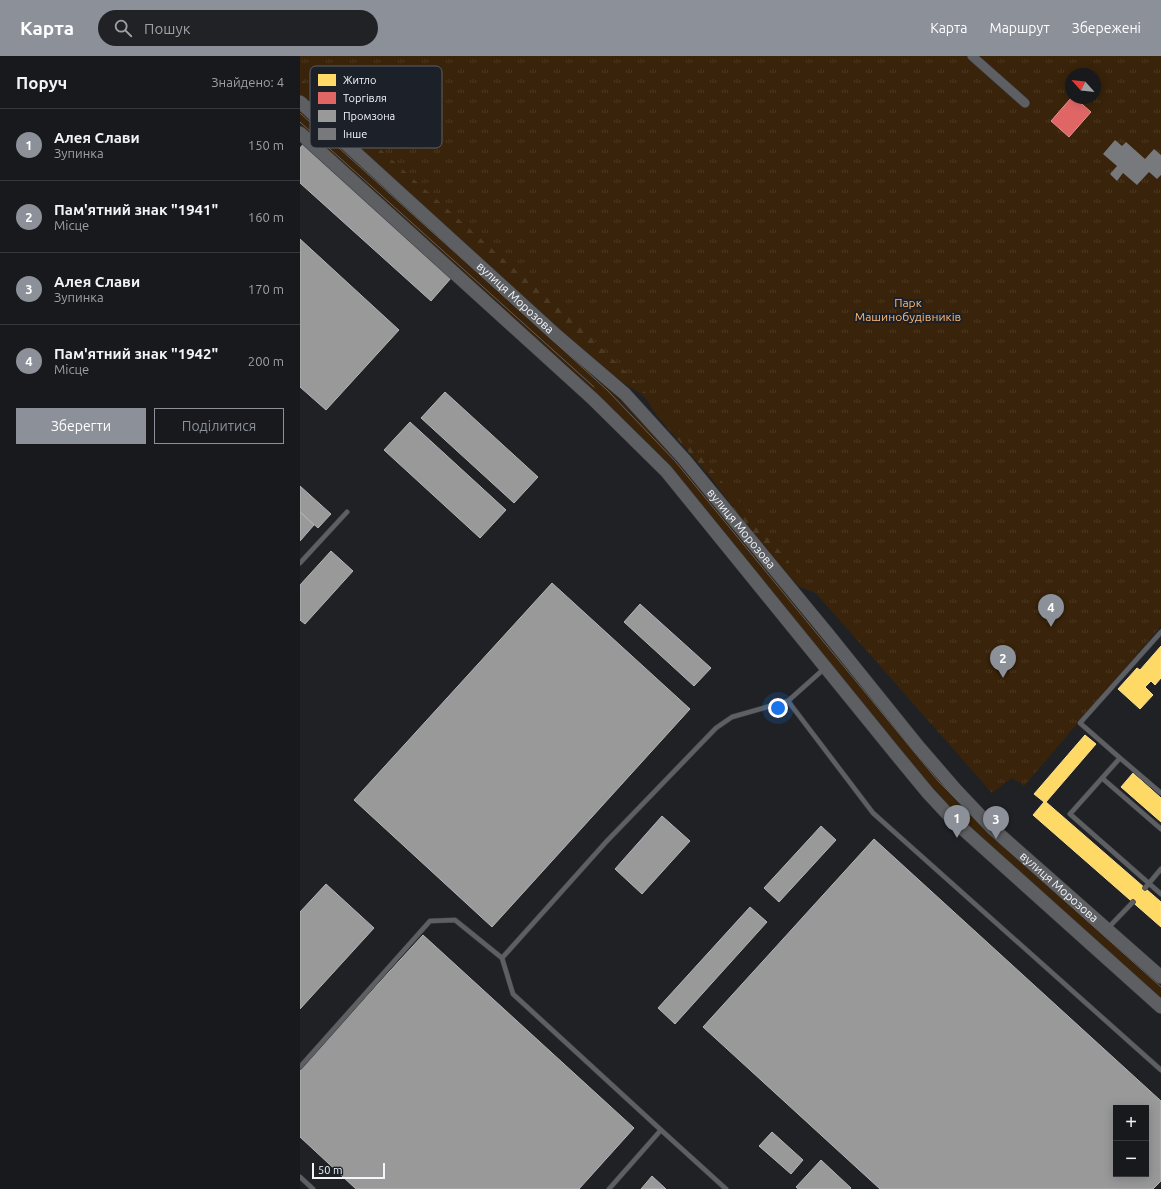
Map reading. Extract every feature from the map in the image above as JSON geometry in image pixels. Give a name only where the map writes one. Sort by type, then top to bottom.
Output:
[{"type":"main road","name":"вулиця Морозова","points":[[300,102],[310,111]]},
{"type":"main road","name":"вулиця Морозова","points":[[300,133],[310,142]]},
{"type":"main road","name":"вулиця Морозова","points":[[317,148],[588,394],[666,471],[928,793],[955,822],[1161,1007]]},
{"type":"main road","name":"вулиця Морозова","points":[[351,148],[556,335],[625,394],[684,459],[828,633],[918,746],[956,790],[992,828],[1161,977]]},
{"type":"street","points":[[972,56],[1025,103]]},
{"type":"lane","points":[[300,563],[347,512]]},
{"type":"lane","points":[[1161,632],[1080,723],[1161,793]]},
{"type":"lane","points":[[502,958],[606,842],[716,728],[732,717],[788,701],[826,667]]},
{"type":"lane","points":[[788,701],[873,813],[1161,1070]]},
{"type":"lane","points":[[1120,758],[1070,814],[1161,894]]},
{"type":"lane","points":[[1102,778],[1161,829]]},
{"type":"lane","points":[[1145,888],[1161,870]]},
{"type":"lane","points":[[1107,929],[1133,902]]},
{"type":"lane","points":[[300,1067],[430,921],[455,920],[502,958],[513,994],[726,1189]]},
{"type":"lane","points":[[609,1189],[661,1130]]},
{"type":"lane","points":[[300,1176],[313,1189]]},
{"type":"green space","points":[[300,56],[337,56],[346,66],[310,66],[310,103],[300,94]]},
{"type":"green space","name":"Парк Машинобудівників","points":[[300,56],[1161,56],[1161,626],[1024,786],[1012,778],[992,793],[798,573],[694,448],[635,381],[580,327],[379,148],[442,148],[442,66],[310,66],[310,87],[300,78]]},
{"type":"green space","points":[[300,108],[310,117],[310,136],[300,127]]},
{"type":"green space","points":[[323,148],[344,148],[591,371],[626,406],[682,464],[943,781],[1161,982],[1161,1001],[957,818],[672,473]]},
{"type":"green space","points":[[358,148],[422,148],[840,603],[798,586],[766,552],[711,478],[658,417],[644,396],[619,380],[495,274]]},
{"type":"building: Житло","points":[[1161,646],[1161,678],[1155,685],[1151,681],[1145,687],[1153,695],[1140,709],[1118,689],[1137,668],[1140,670]]},
{"type":"building: Житло","points":[[1085,735],[1096,744],[1046,802],[1161,902],[1161,927],[1033,815],[1044,802],[1034,794]]},
{"type":"building: Житло","points":[[1133,773],[1161,798],[1161,822],[1121,787]]},
{"type":"building: Торгівля","points":[[1066,104],[1082,104],[1091,112],[1069,137],[1051,121]]},
{"type":"building: Промзона","points":[[304,143],[452,277],[431,301],[300,183],[300,148]]},
{"type":"building: Промзона","points":[[300,239],[399,330],[326,410],[300,387]]},
{"type":"building: Промзона","points":[[445,392],[538,477],[514,503],[421,418]]},
{"type":"building: Промзона","points":[[410,422],[506,510],[480,538],[384,450]]},
{"type":"building: Промзона","points":[[300,486],[331,514],[318,528],[300,512]]},
{"type":"building: Промзона","points":[[300,512],[314,525],[300,541]]},
{"type":"building: Промзона","points":[[331,551],[353,571],[305,624],[300,620],[300,585]]},
{"type":"building: Промзона","points":[[552,583],[690,709],[492,927],[354,800]]},
{"type":"building: Промзона","points":[[640,604],[711,668],[694,686],[624,622]]},
{"type":"building: Промзона","points":[[662,816],[690,841],[642,894],[615,869]]},
{"type":"building: Промзона","points":[[821,826],[836,840],[779,902],[764,888]]},
{"type":"building: Промзона","points":[[874,839],[1161,1101],[1161,1181],[1153,1189],[880,1189],[703,1027]]},
{"type":"building: Промзона","points":[[326,884],[374,928],[300,1009],[300,912]]},
{"type":"building: Промзона","points":[[750,907],[767,922],[675,1024],[658,1008]]},
{"type":"building: Промзона","points":[[423,935],[634,1128],[579,1189],[356,1189],[300,1137],[300,1069]]},
{"type":"building: Промзона","points":[[772,1132],[803,1160],[791,1174],[759,1146]]},
{"type":"building: Промзона","points":[[821,1160],[851,1188],[798,1189],[796,1187]]},
{"type":"building: Промзона","points":[[652,1176],[666,1189],[641,1189]]},
{"type":"building: Інше","points":[[1115,140],[1122,146],[1126,142],[1145,159],[1154,149],[1161,155],[1161,175],[1157,179],[1149,172],[1137,185],[1123,173],[1117,181],[1110,174],[1117,166],[1103,154]]},
{"type":"tram line","points":[[300,113],[310,122]]},
{"type":"tram line","points":[[300,122],[310,131]]},
{"type":"tram line","points":[[329,148],[594,387]]},
{"type":"tram line","points":[[339,148],[608,391],[675,461],[938,781],[996,839],[1161,987]]},
{"type":"place","name":"Пам'ятний знак \"1942\"","points":[[1051,627]]},
{"type":"place","name":"Пам'ятний знак \"1941\"","points":[[1003,678]]},
{"type":"place","name":"Aлея Слави","points":[[957,838]]},
{"type":"place","name":"Алея Слави","points":[[996,839]]}]
